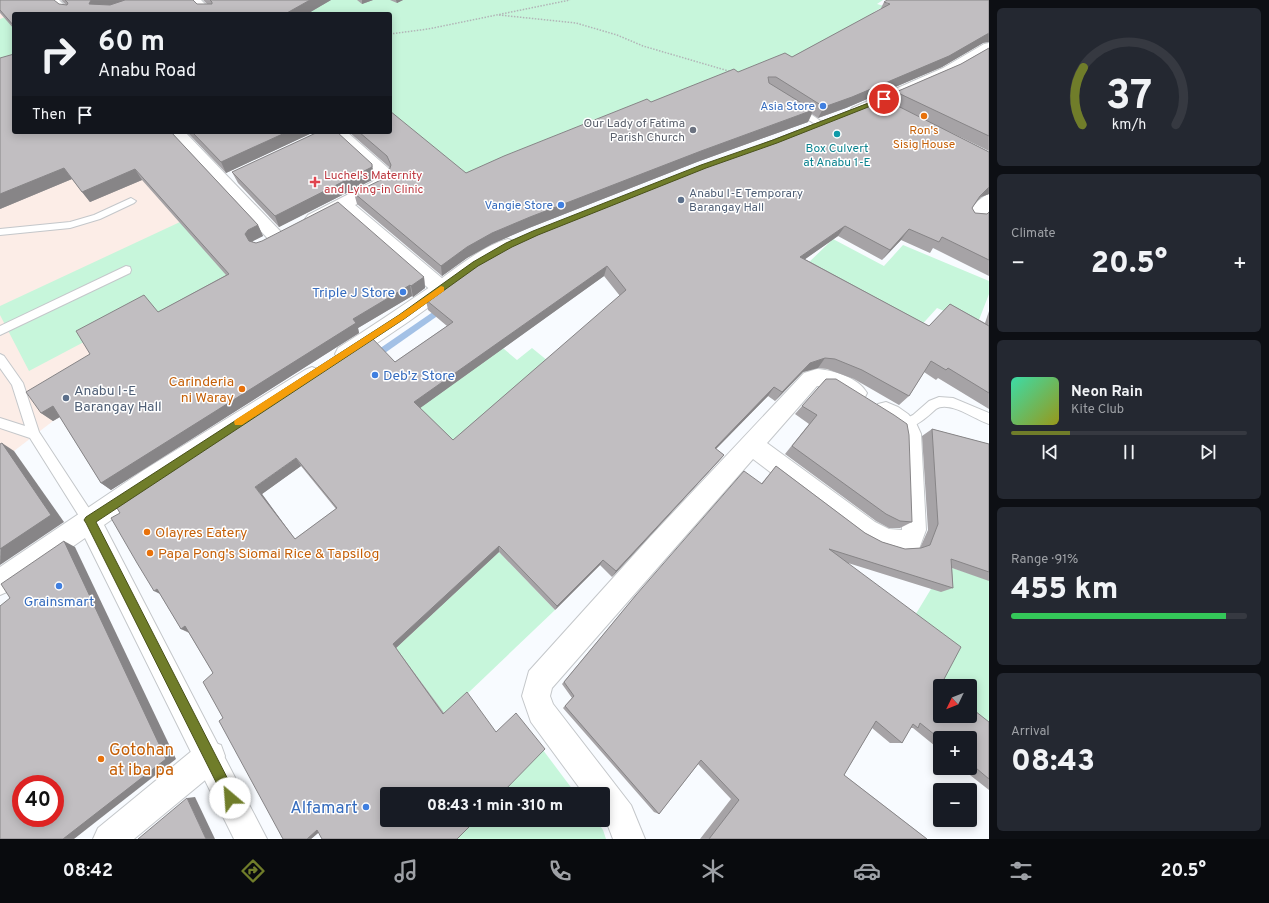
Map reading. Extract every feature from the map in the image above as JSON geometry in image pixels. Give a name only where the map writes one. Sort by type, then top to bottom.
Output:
[{"type":"street","points":[[194,0],[207,12]]},
{"type":"street","points":[[800,132],[832,120],[884,106],[989,47]]},
{"type":"street","points":[[181,134],[290,231]]},
{"type":"street","points":[[260,246],[378,186],[385,179],[384,175],[331,134]]},
{"type":"street","points":[[974,219],[989,200]]},
{"type":"street","points":[[343,204],[442,289]]},
{"type":"street","points":[[0,582],[89,520],[401,317],[479,262],[523,238]]},
{"type":"street","points":[[598,787],[541,712],[536,696],[539,681],[804,385],[811,379],[818,377],[828,378],[896,416],[905,425],[910,434],[911,443],[914,530],[910,541],[898,544],[883,539],[866,530],[750,446]]},
{"type":"street","points":[[89,520],[251,839]]},
{"type":"street","points":[[109,839],[210,756]]},
{"type":"street","points":[[610,803],[620,816],[628,839]]},
{"type":"lane","points":[[55,0],[68,12]]},
{"type":"lane","points":[[788,103],[832,120]]},
{"type":"lane","points":[[0,232],[70,225],[97,216],[131,201]]},
{"type":"lane","points":[[0,331],[126,270]]},
{"type":"lane","points":[[0,360],[17,383],[34,434],[89,520]]},
{"type":"lane","points":[[905,425],[920,418],[934,404],[944,401],[958,404],[989,419]]},
{"type":"lane","points":[[0,423],[34,434]]},
{"type":"path","points":[[392,34],[428,29],[570,0]]},
{"type":"path","points":[[499,15],[576,23],[643,46],[725,68],[738,74]]},
{"type":"shaded area","points":[[0,11],[12,26],[12,134],[105,134],[252,304],[53,421],[0,460]]},
{"type":"green space","points":[[247,0],[883,0],[877,4],[884,6],[874,12],[883,16],[832,44],[462,186],[392,122],[392,12],[262,12]]},
{"type":"green space","points":[[5,17],[12,26],[12,68],[0,71],[0,19]]},
{"type":"green space","points":[[180,222],[252,304],[165,322],[152,306],[29,371],[0,315],[0,306]]},
{"type":"green space","points":[[833,239],[884,266],[903,245],[989,281],[989,294],[977,325],[937,308],[917,330],[804,267]]},
{"type":"green space","points":[[478,327],[517,360],[532,348],[548,361],[454,448],[405,418],[470,372]]},
{"type":"green space","points":[[499,552],[555,610],[445,715],[396,648]]},
{"type":"green space","points":[[940,564],[989,580],[989,734],[977,723],[977,679],[937,679],[911,622],[931,589]]},
{"type":"green space","points":[[543,750],[571,787],[507,787]]},
{"type":"green space","points":[[467,827],[601,827],[606,839],[455,839]]},
{"type":"building","points":[[0,0],[54,0],[59,4],[67,5],[68,3],[65,0],[91,0],[89,4],[110,5],[125,0],[193,0],[197,4],[212,4],[210,0],[310,0],[289,12],[12,12],[12,24],[0,10]]},
{"type":"building","points":[[887,0],[989,0],[989,33],[949,56],[852,97],[824,107],[776,77],[768,77],[769,83],[813,110],[701,151],[530,217],[492,233],[467,247],[441,266],[354,193],[387,177],[391,165],[387,156],[361,134],[392,134],[392,113],[466,173],[504,156],[647,99],[651,102],[734,69],[738,72],[785,53],[792,57],[890,4],[884,2]]},
{"type":"building","points":[[989,48],[989,136],[896,92],[961,64]]},
{"type":"building","points":[[12,55],[12,134],[173,134],[258,225],[248,230],[245,234],[249,241],[256,243],[262,241],[338,202],[424,277],[353,319],[356,323],[101,483],[53,406],[41,413],[26,392],[90,354],[76,331],[144,295],[158,312],[229,274],[135,169],[82,192],[64,168],[0,194],[0,58]]},
{"type":"building","points":[[882,98],[989,152],[989,187],[980,196],[972,208],[975,213],[987,214],[989,212],[989,260],[942,237],[939,242],[909,229],[890,250],[845,226],[800,257],[929,326],[950,304],[989,326],[989,393],[948,368],[946,370],[931,361],[909,396],[862,370],[835,359],[825,358],[810,363],[782,392],[774,387],[715,448],[724,455],[616,571],[603,560],[557,606],[499,546],[393,644],[443,714],[467,692],[496,732],[516,713],[545,749],[508,787],[380,787],[380,827],[469,827],[457,839],[322,839],[317,830],[307,839],[283,839],[219,721],[223,718],[203,682],[213,673],[185,626],[181,629],[157,589],[154,591],[137,563],[111,518],[120,513],[115,505],[371,337],[395,362],[453,322],[426,300],[483,260],[506,246],[544,228]],"holes":[[[607,266],[626,290],[453,440],[414,402]],[[296,458],[337,508],[295,539],[255,487]]]},
{"type":"building","points":[[194,134],[283,134],[221,162]]},
{"type":"building","points":[[314,134],[339,134],[372,164],[372,167],[275,216],[232,172]]},
{"type":"building","points":[[826,379],[836,379],[907,424],[909,435],[912,522],[900,521],[886,514],[792,446],[817,415],[802,406]]},
{"type":"building","points":[[932,429],[989,444],[989,572],[951,559],[953,588],[829,549],[961,647],[944,679],[933,679],[933,723],[977,723],[977,713],[989,722],[989,779],[977,769],[977,731],[933,731],[933,733],[920,723],[918,728],[913,724],[902,743],[876,721],[844,775],[927,839],[709,839],[739,800],[701,760],[659,814],[565,706],[574,696],[564,682],[636,595],[744,471],[762,484],[776,466],[865,533],[882,542],[905,549],[921,548],[930,545],[938,524]]},
{"type":"building","points":[[2,443],[51,515],[0,549],[0,444]]},
{"type":"building","points":[[64,541],[166,759],[63,839],[0,839],[0,606],[10,598],[1,584]]},
{"type":"building","points":[[187,798],[206,839],[138,839]]},
{"type":"waterway","points":[[379,353],[443,308]]},
{"type":"slow traffic","points":[[238,422],[301,383],[441,289]]},
{"type":"place","name":"Asia Store","points":[[823,106]]},
{"type":"place","name":"Ron's Sisig House","points":[[924,116]]},
{"type":"place","name":"Our Lady of Fatima Parish Church","points":[[693,130]]},
{"type":"place","name":"Box Culvert at Anabu 1-E","points":[[837,134]]},
{"type":"place","name":"Luchel's Maternity and Lying-in Clinic","points":[[315,182]]},
{"type":"place","name":"Anabu I-E Temporary Barangay Hall","points":[[681,200]]},
{"type":"place","name":"Vangie Store","points":[[561,205]]},
{"type":"place","name":"Triple J Store","points":[[403,292]]},
{"type":"place","name":"Deb'z Store","points":[[375,375]]},
{"type":"place","name":"Carinderia ni Waray","points":[[242,389]]},
{"type":"place","name":"Anabu I-E Barangay Hall","points":[[66,398]]},
{"type":"place","name":"Olayres Eatery","points":[[147,532]]},
{"type":"place","name":"Papa Pong's Siomai Rice & Tapsilog","points":[[150,553]]},
{"type":"place","name":"Grainsmart","points":[[59,586]]},
{"type":"place","name":"Gotohan at iba pa","points":[[101,759]]},
{"type":"place","name":"Alfamart","points":[[366,807]]},
{"type":"route","points":[[230,798],[89,520],[401,317],[475,264],[509,245],[704,166],[775,142],[884,99]]}]
